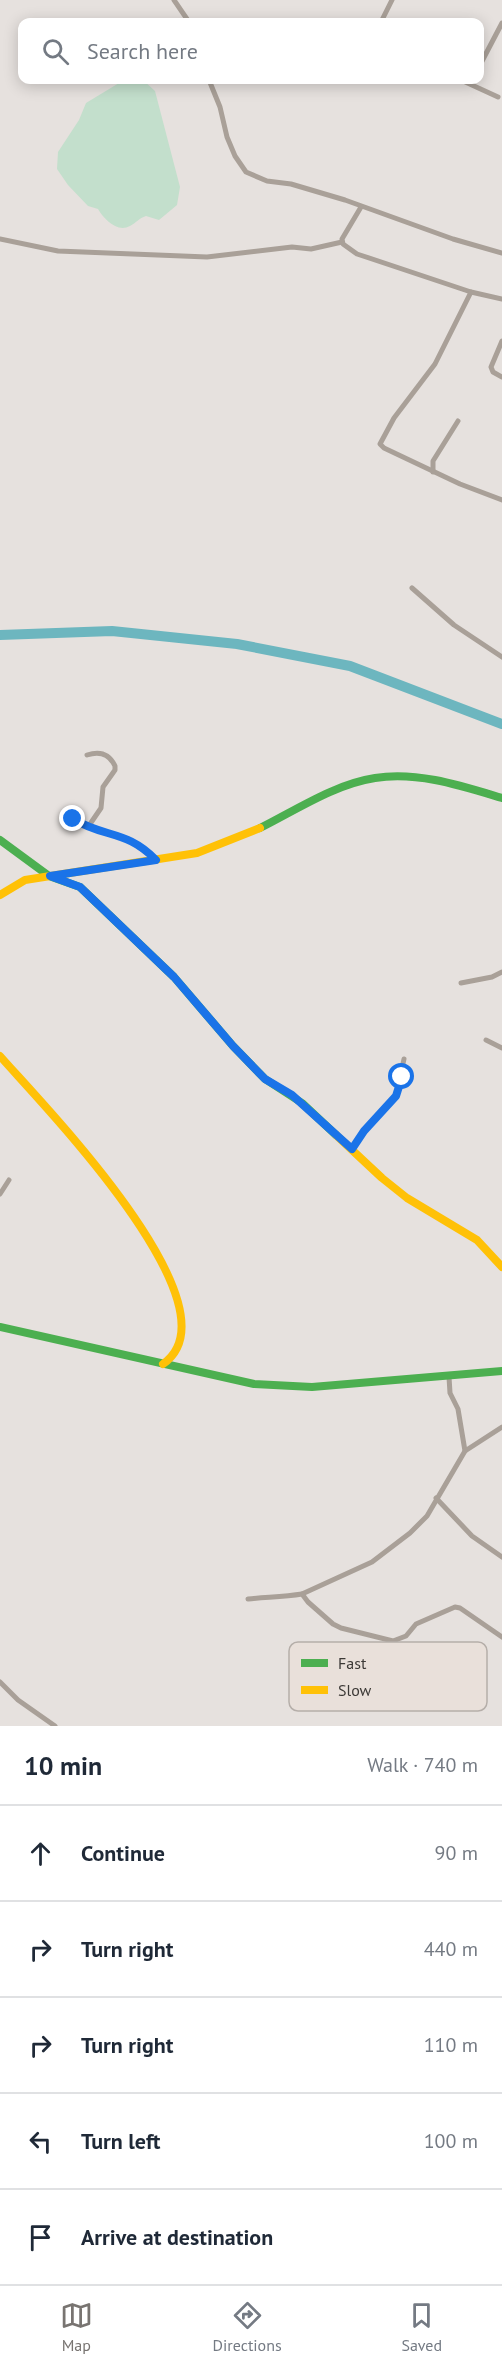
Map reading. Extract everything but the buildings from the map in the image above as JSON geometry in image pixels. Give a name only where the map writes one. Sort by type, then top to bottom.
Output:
[{"type":"street","points":[[174,0],[186,18]]},
{"type":"street","points":[[383,18],[392,0]]},
{"type":"street","points":[[484,56],[502,22]]},
{"type":"street","points":[[211,84],[220,107],[227,137],[235,156],[246,172],[267,181],[297,186],[345,200],[502,253]]},
{"type":"street","points":[[470,84],[498,97]]},
{"type":"street","points":[[342,242],[343,236],[362,207]]},
{"type":"street","points":[[0,239],[58,251],[207,257],[292,248],[311,249],[342,242]]},
{"type":"street","points":[[342,242],[357,254],[471,292],[502,299]]},
{"type":"street","points":[[471,292],[435,364],[394,418],[380,444],[433,472],[502,500]]},
{"type":"street","points":[[502,341],[491,367],[493,372],[502,376]]},
{"type":"street","points":[[433,472],[433,460],[458,421]]},
{"type":"street","points":[[412,588],[454,625],[502,657]]},
{"type":"street","points":[[87,755],[98,751],[103,753],[115,766],[115,771],[103,787],[101,808],[88,827]]},
{"type":"street","points":[[0,895],[25,880],[180,857],[222,844],[341,788],[375,778],[412,778],[450,783],[502,798]]},
{"type":"street","points":[[66,815],[88,827],[128,839],[156,860]]},
{"type":"street","points":[[0,840],[50,876],[80,887],[174,977],[233,1046],[265,1079],[292,1095],[407,1198],[477,1240],[502,1267]]},
{"type":"street","points":[[461,982],[492,977],[502,972]]},
{"type":"street","points":[[486,1040],[502,1048]]},
{"type":"street","points":[[0,1056],[116,1189],[155,1248],[179,1302],[183,1325],[174,1357],[161,1364]]},
{"type":"street","points":[[352,1149],[364,1131],[396,1096],[404,1059]]},
{"type":"street","points":[[0,1194],[9,1180]]},
{"type":"street","points":[[0,1327],[254,1384],[280,1387],[312,1387],[502,1371]]},
{"type":"street","points":[[248,1599],[266,1597],[274,1599],[302,1594],[372,1562],[410,1533],[427,1516],[465,1451],[458,1409],[450,1393],[449,1377]]},
{"type":"street","points":[[465,1451],[502,1426]]},
{"type":"street","points":[[436,1498],[471,1536],[502,1557]]},
{"type":"street","points":[[302,1594],[333,1624],[393,1641],[406,1636],[416,1624],[455,1607],[502,1636]]},
{"type":"street","points":[[0,1682],[18,1700],[55,1726]]},
{"type":"green space","points":[[117,84],[147,84],[155,91],[180,187],[177,205],[159,220],[146,216],[125,228],[116,226],[107,221],[98,209],[88,206],[68,185],[57,169],[58,152],[79,120],[86,103]]},
{"type":"waterway","points":[[0,635],[112,631],[237,644],[350,666],[502,724]]},
{"type":"traffic: fast","points":[[260,828],[345,786],[391,776],[423,778],[502,798]]},
{"type":"traffic: fast","points":[[0,840],[49,876],[80,887],[174,977],[233,1046],[265,1079],[302,1103],[336,1135]]},
{"type":"traffic: fast","points":[[0,1327],[254,1384],[312,1387],[502,1371]]},
{"type":"traffic: slow","points":[[0,895],[25,880],[197,853],[260,828]]},
{"type":"traffic: slow","points":[[0,1056],[90,1159],[126,1206],[157,1254],[177,1299],[181,1337],[163,1364]]},
{"type":"traffic: slow","points":[[336,1135],[407,1198],[477,1240],[502,1267]]},
{"type":"route","points":[[73,819],[93,829],[128,839],[156,860],[50,876],[80,887],[99,908],[174,977],[233,1046],[270,1084],[292,1095],[352,1149],[364,1131],[396,1096],[402,1077]]}]
